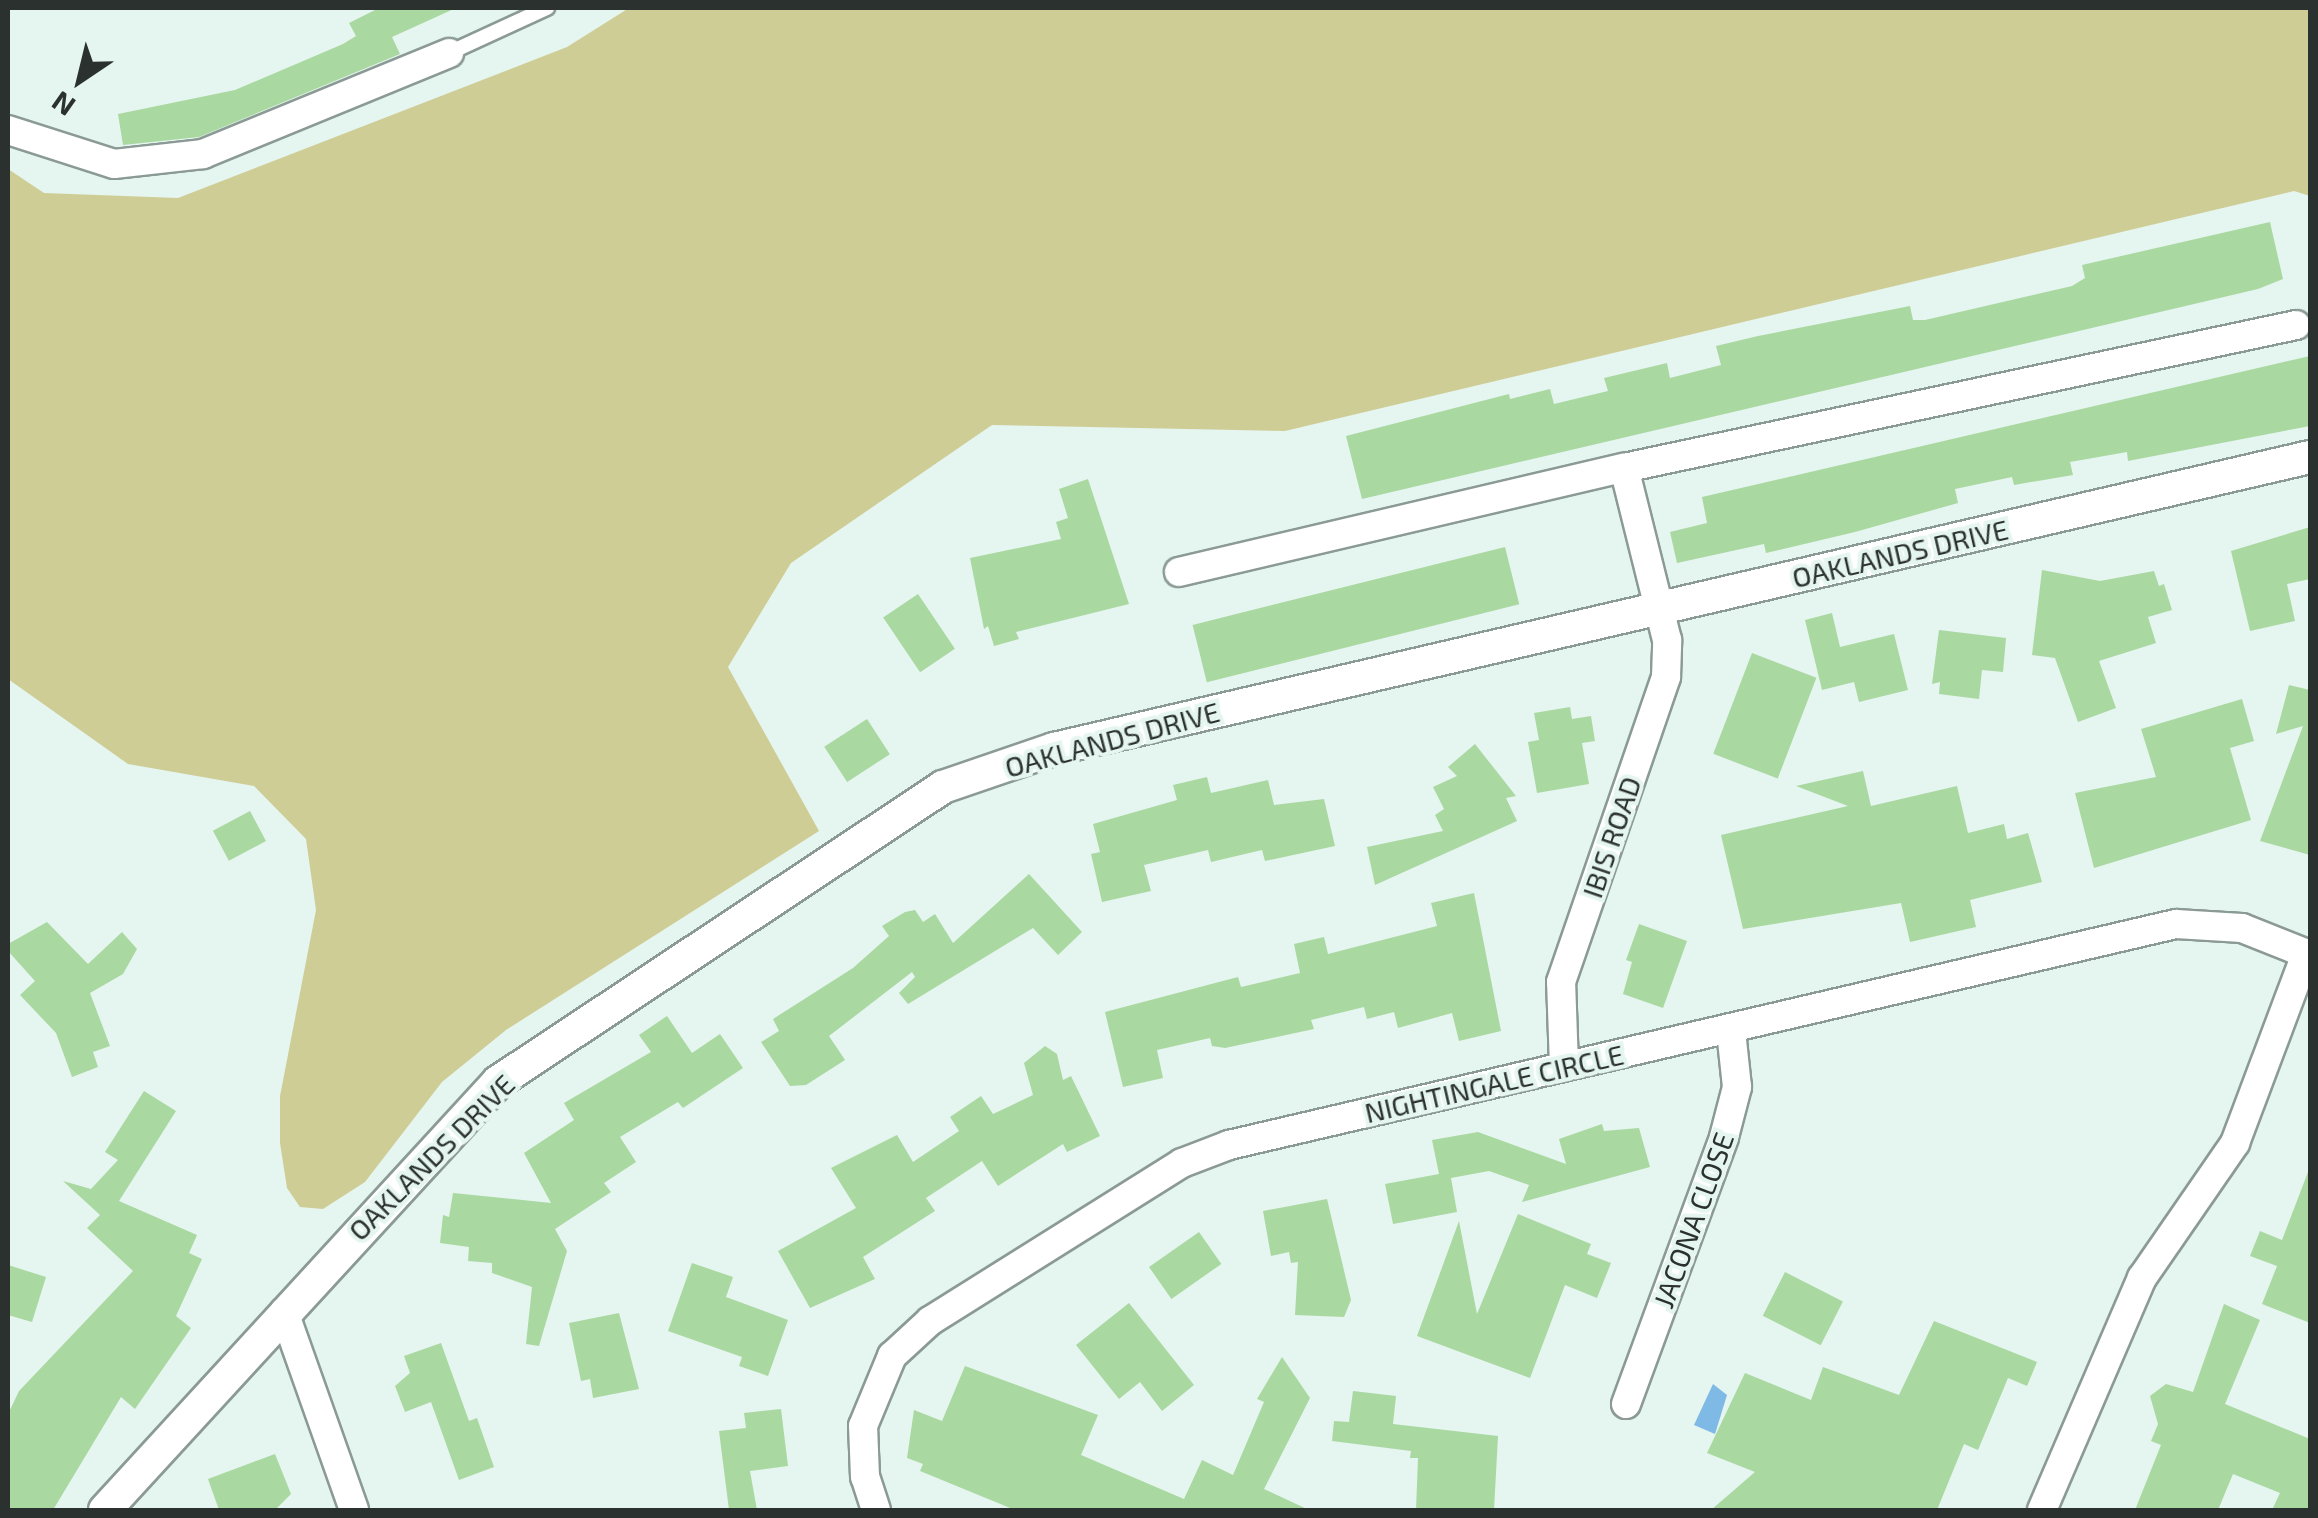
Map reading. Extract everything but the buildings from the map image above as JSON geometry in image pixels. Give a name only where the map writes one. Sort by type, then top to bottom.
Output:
[{"type":"street","points":[[8,130],[114,164],[203,154],[449,53]]},
{"type":"street","points":[[1179,572],[1624,468],[2296,325]]},
{"type":"street","name":"OAKLANDS DRIVE","points":[[121,1503],[284,1312],[498,1082],[942,788],[1054,749],[2310,457]]},
{"type":"street","name":"IBIS ROAD","points":[[1564,1066],[1560,982],[1666,678],[1666,640],[1624,468]]},
{"type":"street","name":"NIGHTINGALE CIRCLE","points":[[876,1510],[862,1452],[869,1401],[892,1356],[930,1321],[1182,1163],[1229,1145],[1732,1031],[2176,924],[2242,928],[2308,954],[2235,1142],[2142,1278],[2042,1510]]},
{"type":"street","name":"JACONA CLOSE","points":[[1626,1404],[1724,1137],[1737,1086],[1732,1031]]},
{"type":"street","points":[[284,1312],[354,1510]]},
{"type":"lane","points":[[449,53],[547,8]]},
{"type":"shaded area","points":[[629,8],[2310,8],[2310,196],[2294,191],[1285,431],[992,425],[791,563],[728,667],[819,831],[506,1030],[442,1082],[365,1182],[323,1209],[300,1207],[287,1188],[280,1143],[280,1096],[316,910],[306,839],[254,786],[128,764],[8,679],[8,169],[44,193],[178,198],[567,47]]},
{"type":"water","points":[[1713,1384],[1727,1395],[1715,1434],[1694,1425]]}]
